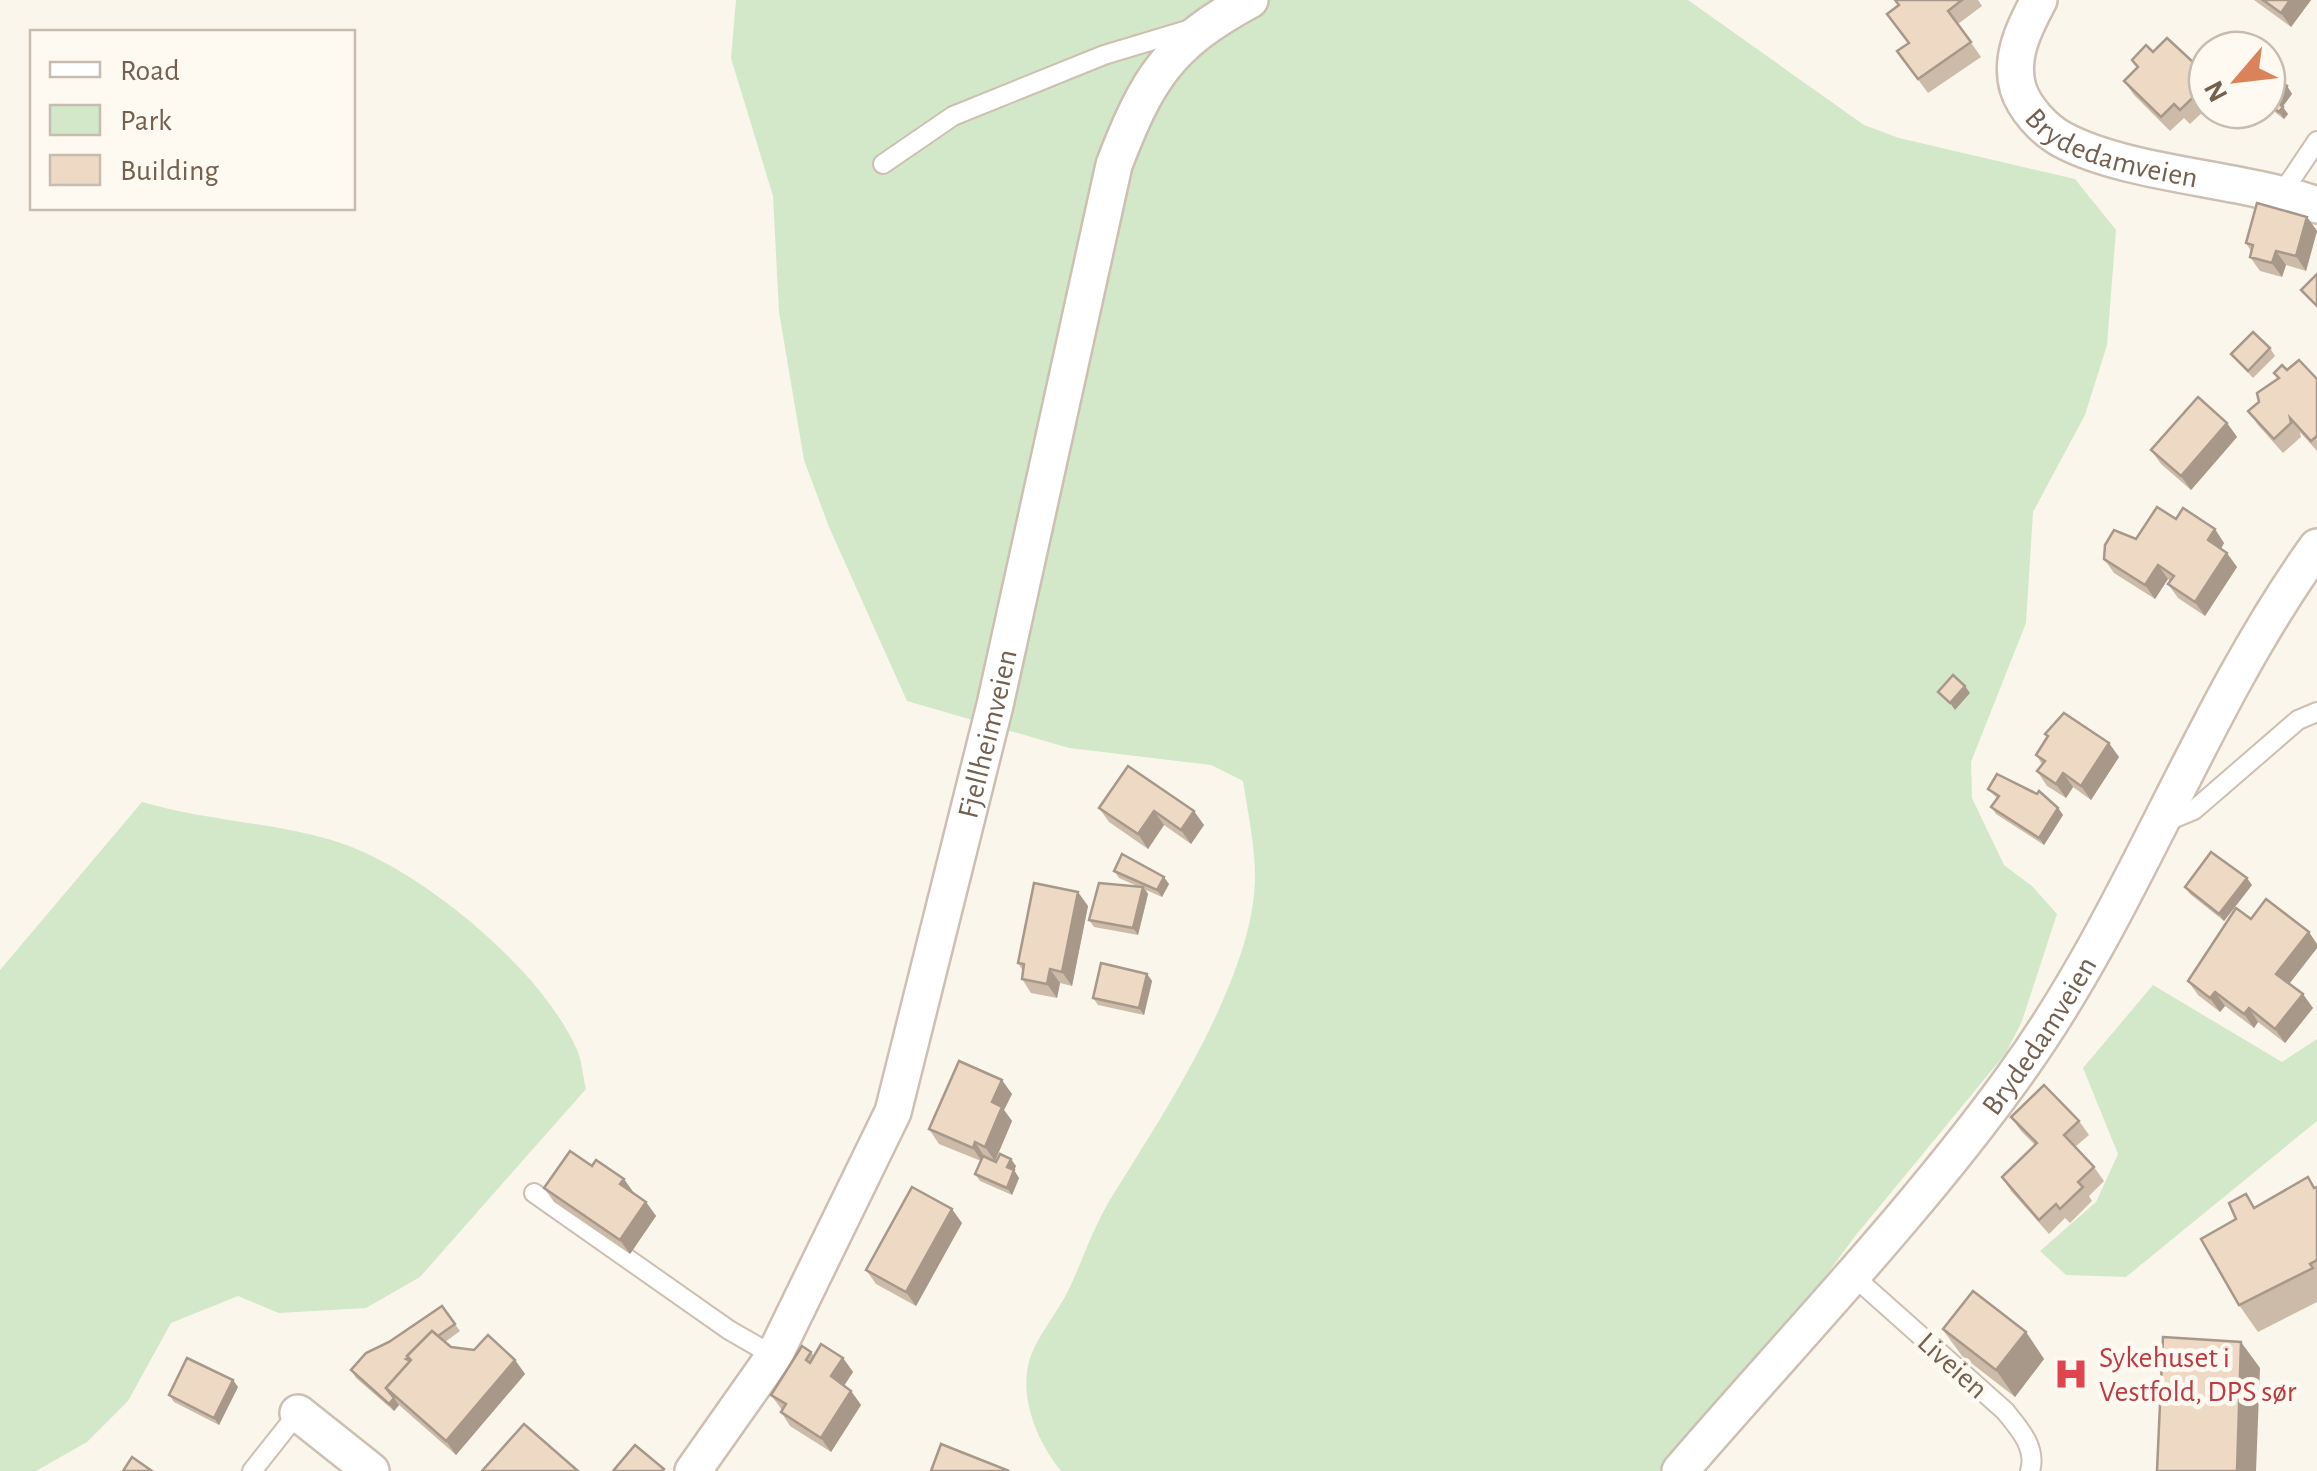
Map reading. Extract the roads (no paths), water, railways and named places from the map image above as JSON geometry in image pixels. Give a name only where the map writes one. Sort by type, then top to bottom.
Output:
[{"type":"street","name":"Fjellheimveien","points":[[693,1471],[774,1356],[893,1112],[994,705],[1114,165],[1137,104],[1163,64],[1202,26],[1250,0]]},
{"type":"street","name":"Brydedamveien","points":[[2039,0],[2017,54],[2016,84],[2042,124],[2063,140],[2129,161],[2282,192],[2317,205]]},
{"type":"street","name":"Brydedamveien","points":[[1680,1471],[2018,1071],[2097,940],[2273,608],[2317,547]]},
{"type":"street","points":[[298,1413],[371,1471]]},
{"type":"lane","points":[[883,164],[953,116],[1104,55],[1202,26]]},
{"type":"lane","points":[[2282,192],[2317,141]]},
{"type":"lane","points":[[2156,826],[2194,810],[2298,720],[2317,712]]},
{"type":"lane","points":[[534,1193],[729,1330],[774,1356]]},
{"type":"lane","name":"Liveien","points":[[1850,1273],[2005,1411],[2025,1435],[2032,1463],[2030,1471]]},
{"type":"lane","points":[[252,1471],[298,1413]]},
{"type":"place","name":"Sykehuset i Vestfold, DPS sør","points":[[2071,1374]]}]
